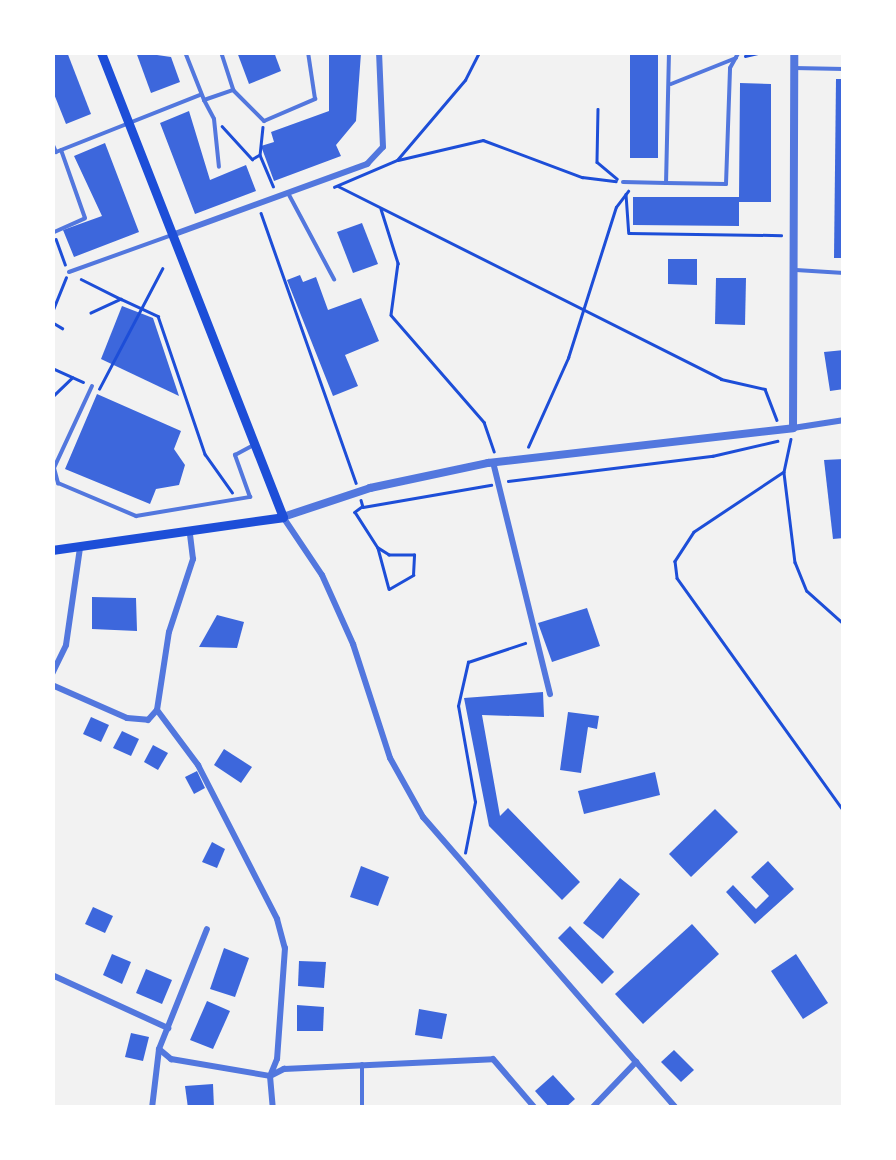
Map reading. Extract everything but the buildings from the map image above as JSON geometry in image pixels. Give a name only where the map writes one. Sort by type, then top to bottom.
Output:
[{"type":"main road","points":[[52,550],[190,535],[283,517],[101,52]]},
{"type":"street","points":[[172,235],[367,164],[383,147],[379,52]]},
{"type":"street","points":[[794,52],[794,428]]},
{"type":"street","points":[[676,1108],[461,864],[407,791],[354,644],[322,574],[283,517],[358,492],[493,462],[844,420]]},
{"type":"street","points":[[493,462],[550,694]]},
{"type":"street","points":[[52,686],[127,718],[148,720],[158,710],[169,632],[193,559],[190,535]]},
{"type":"street","points":[[52,674],[66,645],[80,548]]},
{"type":"street","points":[[158,710],[198,765],[277,919],[285,948],[277,1059],[270,1076],[273,1108]]},
{"type":"street","points":[[152,1108],[159,1049],[207,929]]},
{"type":"street","points":[[52,975],[168,1028]]},
{"type":"street","points":[[159,1049],[171,1059],[270,1076],[284,1069],[493,1058],[535,1108]]},
{"type":"street","points":[[592,1108],[636,1062]]},
{"type":"lane","points":[[185,52],[214,119],[219,167]]},
{"type":"lane","points":[[221,52],[233,90],[264,122],[315,100],[308,52]]},
{"type":"lane","points":[[666,184],[669,52]]},
{"type":"lane","points":[[729,52],[735,57]]},
{"type":"lane","points":[[623,182],[726,184],[735,57]]},
{"type":"lane","points":[[668,85],[735,57]]},
{"type":"lane","points":[[794,68],[844,68]]},
{"type":"lane","points":[[57,152],[233,90]]},
{"type":"lane","points":[[52,143],[86,218],[53,233]]},
{"type":"lane","points":[[288,193],[334,279]]},
{"type":"lane","points":[[68,272],[172,235]]},
{"type":"lane","points":[[791,270],[844,273]]},
{"type":"lane","points":[[92,386],[54,468],[58,483],[136,516],[248,498],[236,456],[254,444]]},
{"type":"lane","points":[[362,1064],[362,1108]]},
{"type":"path","points":[[479,52],[465,80],[397,160],[483,140],[582,177],[623,182]]},
{"type":"path","points":[[735,57],[763,52]]},
{"type":"path","points":[[598,109],[597,162],[623,182]]},
{"type":"path","points":[[214,119],[252,159],[260,155]]},
{"type":"path","points":[[264,122],[260,155],[277,196]]},
{"type":"path","points":[[525,458],[568,358],[581,309],[626,194],[635,182]]},
{"type":"path","points":[[338,186],[722,379],[765,390],[776,404],[779,441],[712,456],[363,506],[354,512],[378,548],[390,589],[413,575],[414,556],[389,556],[378,548]]},
{"type":"path","points":[[626,194],[628,234],[782,236]]},
{"type":"path","points":[[380,206],[398,263],[391,315],[484,422],[493,462]]},
{"type":"path","points":[[260,214],[363,506]]},
{"type":"path","points":[[53,233],[68,272],[158,316],[205,454],[228,490],[248,498]]},
{"type":"path","points":[[52,368],[102,390],[162,268]]},
{"type":"path","points":[[52,312],[68,272]]},
{"type":"path","points":[[91,312],[122,299]]},
{"type":"path","points":[[52,322],[62,328]]},
{"type":"path","points":[[52,397],[72,378]]},
{"type":"path","points":[[794,428],[784,472],[795,562],[806,591],[844,624]]},
{"type":"path","points":[[784,472],[694,532],[675,560],[677,578],[844,811]]},
{"type":"path","points":[[461,864],[475,802],[458,706],[468,662],[534,640]]}]
